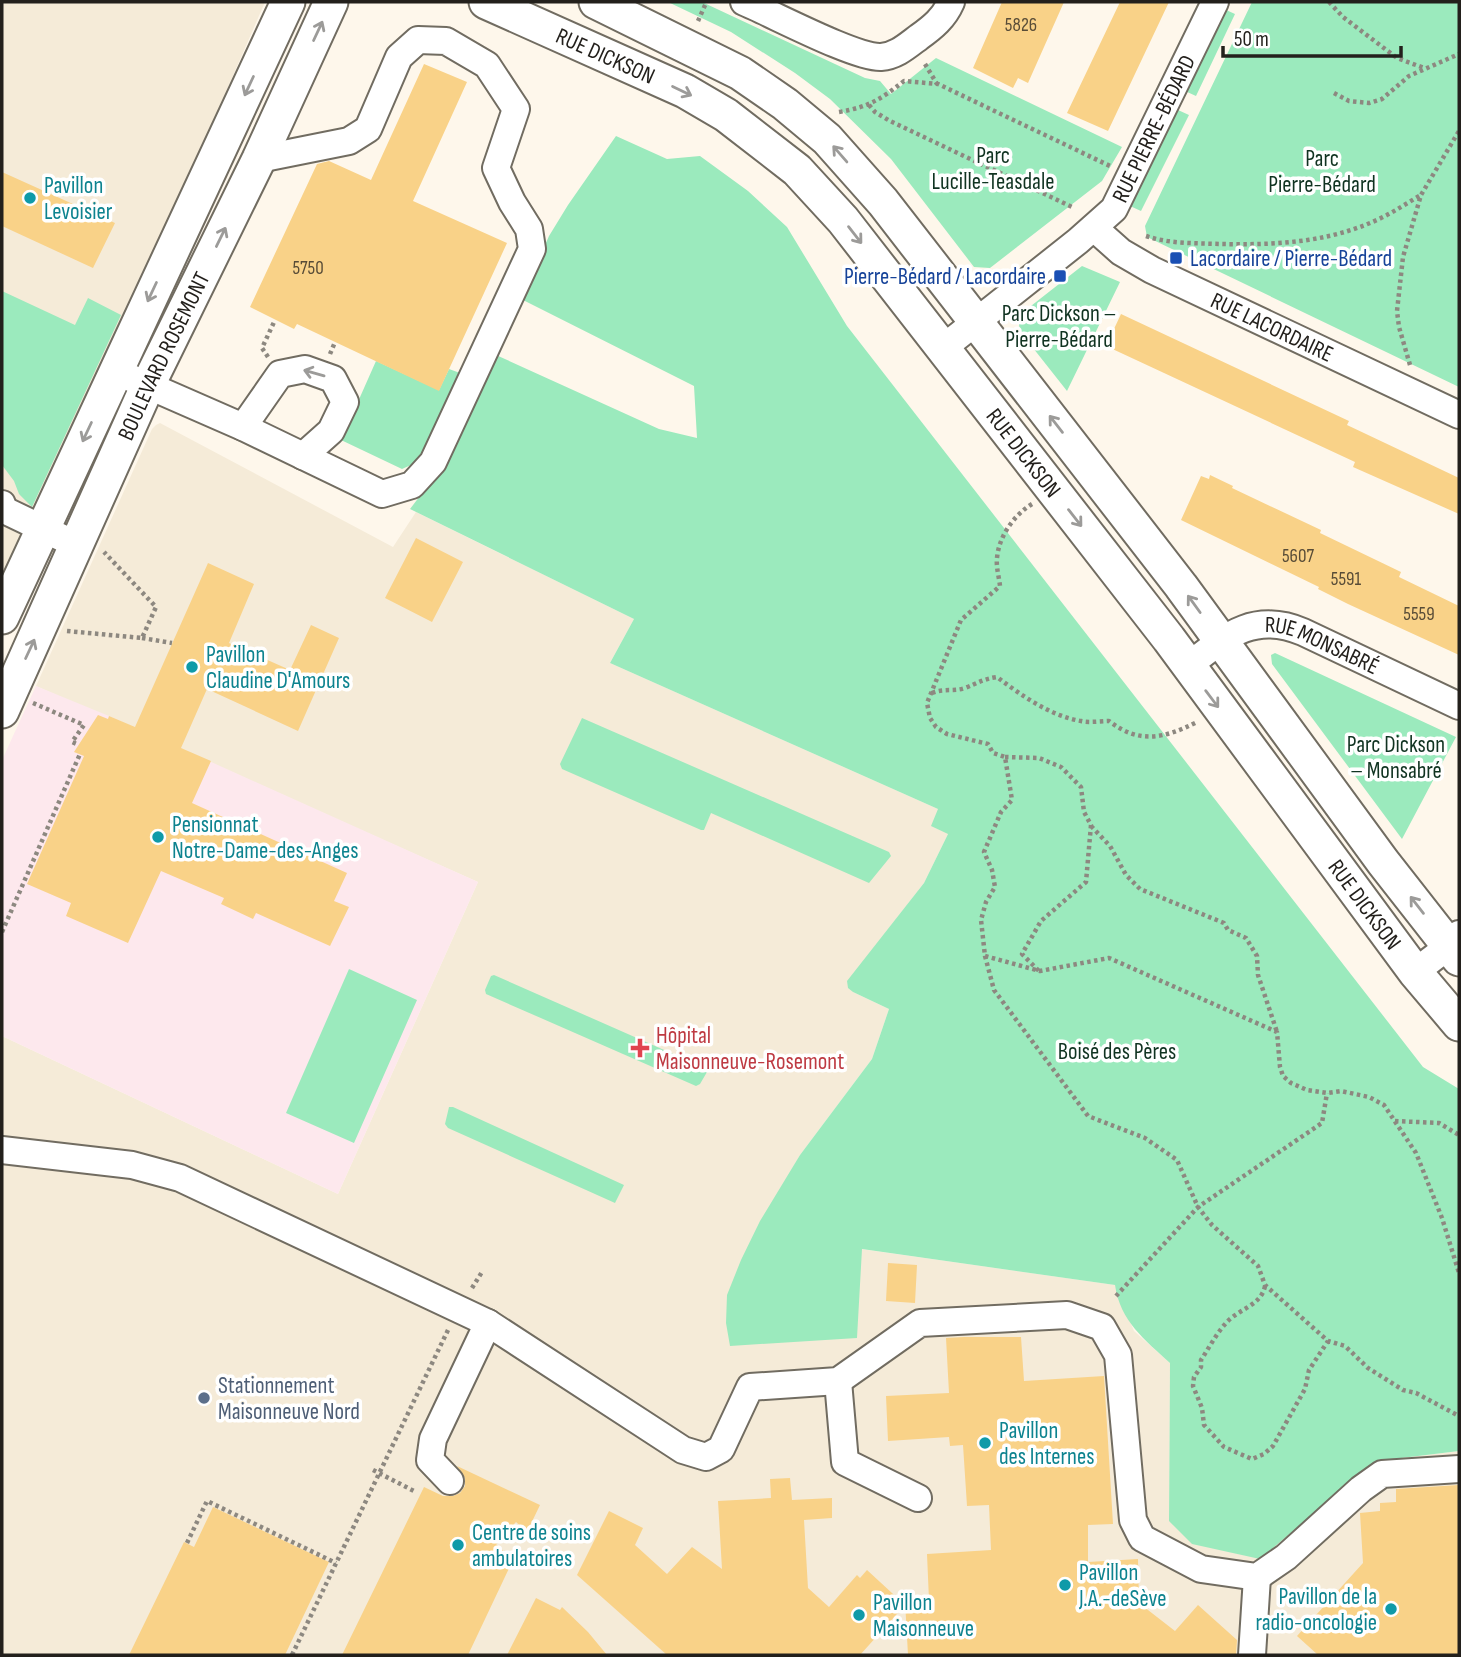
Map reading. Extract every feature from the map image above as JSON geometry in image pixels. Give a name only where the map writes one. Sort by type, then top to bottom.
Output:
[{"type":"main road","name":"BOULEVARD ROSEMONT","points":[[2,617],[288,2]]},
{"type":"main road","name":"BOULEVARD ROSEMONT","points":[[14,705],[87,545],[148,387],[259,159],[331,2]]},
{"type":"main road","name":"RUE DICKSON","points":[[486,2],[685,91],[726,115],[797,170],[843,220],[943,348],[1188,666],[1415,972],[1459,1024]]},
{"type":"main road","name":"RUE DICKSON","points":[[596,2],[740,73],[785,104],[827,139],[883,202],[976,321],[1221,640],[1383,862],[1456,946]]},
{"type":"street","points":[[744,2],[853,51],[881,57],[900,51],[934,26],[951,2]]},
{"type":"street","name":"RUE PIERRE-BÉDARD","points":[[943,348],[1094,228],[1114,209],[1215,2]]},
{"type":"street","points":[[115,370],[148,387],[243,427],[382,494],[412,485],[433,462],[532,249],[529,229],[496,169],[516,109],[488,65],[446,41],[418,40],[399,57],[368,129],[349,141],[259,159]]},
{"type":"street","name":"RUE LACORDAIRE","points":[[1094,228],[1121,252],[1152,270],[1459,415]]},
{"type":"street","points":[[243,427],[280,374],[305,369],[333,379],[345,402],[331,431],[303,456]]},
{"type":"street","points":[[3,508],[43,530],[87,545]]},
{"type":"street","name":"RUE MONSABRÉ","points":[[1188,666],[1221,640],[1256,624],[1269,623],[1293,628],[1459,706]]},
{"type":"street","points":[[1415,972],[1456,946]]},
{"type":"street","points":[[2,1150],[111,1162],[180,1178],[488,1324],[683,1450],[706,1457],[721,1449],[750,1387],[838,1381],[920,1323],[1067,1315],[1102,1327],[1118,1355],[1133,1520],[1142,1538],[1201,1569],[1257,1577],[1286,1557],[1361,1489],[1382,1474],[1459,1469]]},
{"type":"street","points":[[450,1481],[430,1460],[433,1439],[488,1324]]},
{"type":"street","points":[[838,1381],[845,1462],[918,1497]]},
{"type":"street","points":[[1252,1655],[1257,1577]]},
{"type":"path","points":[[1329,2],[1343,17],[1397,58],[1424,68]]},
{"type":"path","points":[[700,18],[706,3]]},
{"type":"path","points":[[1334,93],[1349,102],[1369,103],[1382,99],[1409,76],[1459,54]]},
{"type":"path","points":[[925,64],[938,84]]},
{"type":"path","points":[[838,113],[875,103],[904,81],[938,84],[1114,168]]},
{"type":"path","points":[[869,105],[890,121],[1072,207]]},
{"type":"path","points":[[1410,366],[1399,327],[1397,295],[1403,257],[1421,195],[1459,131]]},
{"type":"path","points":[[1142,235],[1166,242],[1306,242],[1379,219],[1421,195]]},
{"type":"path","points":[[262,348],[275,320]]},
{"type":"path","points":[[329,356],[335,342]]},
{"type":"path","points":[[1032,503],[1020,512],[1003,537],[997,559],[1000,586],[961,621],[927,703],[930,718],[936,727],[947,734],[988,744],[993,752],[1005,757],[1039,758],[1061,767],[1081,787],[1084,812],[1091,825],[1110,846],[1126,875],[1140,889],[1224,923],[1228,930],[1246,938],[1257,956],[1258,975],[1277,1032],[1283,1076],[1307,1090],[1327,1093],[1341,1091],[1369,1097],[1384,1105],[1416,1153],[1431,1188],[1459,1273]]},
{"type":"path","points":[[87,545],[156,607],[142,638]]},
{"type":"path","points":[[58,630],[172,643]]},
{"type":"path","points":[[932,693],[940,689],[964,689],[979,680],[997,677],[1027,699],[1065,717],[1083,722],[1109,721],[1124,733],[1143,738],[1179,730],[1198,722]]},
{"type":"path","points":[[14,705],[84,725],[72,742],[79,745]]},
{"type":"path","points":[[2,932],[80,754]]},
{"type":"path","points":[[1005,757],[1012,800],[1002,812],[984,852],[992,870],[995,887],[986,902],[981,920],[985,956],[994,990],[1088,1116],[1144,1138],[1177,1160],[1198,1207],[1212,1225],[1258,1266],[1265,1285],[1328,1341],[1345,1346],[1368,1368],[1403,1390],[1416,1393],[1459,1416]]},
{"type":"path","points":[[1040,971],[1022,954],[1041,921],[1086,882],[1091,825]]},
{"type":"path","points":[[985,956],[1040,971],[1109,958],[1277,1032]]},
{"type":"path","points":[[1116,1296],[1198,1207],[1322,1123],[1327,1093]]},
{"type":"path","points":[[1394,1121],[1439,1123],[1459,1135]]},
{"type":"path","points":[[472,1288],[482,1272]]},
{"type":"path","points":[[1265,1285],[1264,1291],[1255,1302],[1226,1322],[1201,1360],[1201,1367],[1194,1377],[1193,1386],[1202,1408],[1204,1424],[1224,1447],[1252,1459],[1273,1446],[1305,1389],[1309,1370],[1328,1341]]},
{"type":"path","points":[[292,1655],[448,1330],[436,1324]]},
{"type":"path","points":[[373,1470],[416,1492]]},
{"type":"path","points":[[187,1544],[207,1501],[336,1563]]},
{"type":"shaded area","points":[[2,2],[265,2],[2,607]]},
{"type":"shaded area","name":"Hôpital Maisonneuve-Rosemont","points":[[160,423],[393,547],[416,512],[634,619],[610,663],[938,809],[948,834],[924,883],[848,981],[853,992],[889,1009],[872,1059],[800,1155],[784,1183],[861,1249],[1115,1285],[1134,1331],[1170,1363],[1169,1521],[1359,1475],[1385,1460],[1459,1451],[1459,1655],[2,1655],[2,1036],[338,1194],[478,882],[36,686],[152,429]]},
{"type":"shaded area","points":[[36,686],[109,716],[478,882],[338,1194],[2,1036],[2,760]]},
{"type":"green space","name":"Parc Lucille-Teasdale","points":[[668,2],[702,2],[865,78],[880,81],[891,94],[936,58],[1122,147],[1102,181],[990,268],[974,267],[891,159],[830,99],[731,32]]},
{"type":"green space","name":"Parc Pierre-Bédard","points":[[1252,2],[1459,2],[1459,387],[1147,237],[1145,226]]},
{"type":"green space","points":[[1224,9],[1235,14],[1196,96],[1185,91]]},
{"type":"green space","points":[[1178,110],[1189,115],[1141,211],[1130,206]]},
{"type":"green space","name":"Boisé des Pères","points":[[616,136],[667,159],[700,156],[748,191],[787,227],[847,326],[1423,1067],[1459,1089],[1459,1451],[1385,1460],[1359,1475],[1260,1559],[1192,1544],[1169,1521],[1170,1363],[1135,1329],[1122,1309],[1115,1285],[862,1249],[857,1338],[730,1346],[726,1323],[727,1295],[741,1260],[760,1221],[800,1155],[872,1059],[889,1009],[853,992],[848,988],[847,981],[924,883],[948,834],[931,826],[938,809],[610,663],[634,619],[410,509],[442,467],[496,355],[659,429],[697,438],[694,386],[521,299],[549,236]]},
{"type":"green space","name":"Parc Dickson – Pierre-Bédard","points":[[1082,266],[1120,282],[1067,391],[1022,334],[1019,321],[1022,313]]},
{"type":"green space","points":[[2,291],[75,325],[88,298],[121,315],[32,507],[19,494],[14,481],[2,465]]},
{"type":"green space","points":[[376,361],[439,390],[449,369],[460,373],[420,456],[402,469],[341,440]]},
{"type":"green space","name":"Parc Dickson – Monsabré","points":[[1275,653],[1456,737],[1402,839],[1272,664],[1271,655]]},
{"type":"green space","points":[[582,718],[889,852],[891,856],[869,883],[711,813],[704,830],[701,830],[562,769],[560,764]]},
{"type":"green space","points":[[349,969],[417,1000],[354,1143],[286,1113]]},
{"type":"green space","points":[[494,975],[705,1068],[707,1072],[696,1086],[486,994],[485,990]]},
{"type":"green space","points":[[449,1107],[624,1185],[615,1203],[448,1128],[445,1124]]},
{"type":"building","points":[[1002,2],[1064,2],[1028,83],[1018,78],[1013,88],[973,68]]},
{"type":"building","points":[[1120,2],[1169,2],[1108,131],[1067,113]]},
{"type":"building","points":[[424,64],[467,82],[413,201],[507,243],[439,391],[297,324],[294,329],[250,307],[317,164],[329,161],[371,180]]},
{"type":"building","name":"Pavillon Levoisier","points":[[2,172],[115,223],[93,268],[2,226]]},
{"type":"building","points":[[1121,314],[1349,421],[1347,425],[1459,478],[1459,514],[1353,467],[1355,462],[1106,346]]},
{"type":"building","points":[[1210,475],[1401,572],[1399,577],[1459,606],[1459,655],[1348,604],[1318,589],[1319,587],[1181,520],[1201,476],[1209,479]]},
{"type":"building","points":[[416,538],[463,562],[432,622],[385,598]]},
{"type":"building","name":"Pensionnat Notre-Dame-des-Anges","points":[[208,563],[254,584],[229,643],[290,670],[311,625],[339,638],[298,731],[207,689],[181,748],[211,761],[192,803],[347,873],[334,901],[349,907],[330,946],[256,913],[253,919],[221,904],[224,898],[161,871],[128,943],[66,916],[71,903],[27,884],[84,756],[74,752],[98,715],[108,719],[109,716],[135,727]]},
{"type":"building","points":[[888,1263],[917,1265],[915,1303],[886,1301]]},
{"type":"building","points":[[1021,1337],[1024,1381],[1104,1376],[1113,1524],[1088,1525],[1088,1562],[1138,1559],[1139,1603],[1175,1631],[1198,1605],[1237,1640],[1236,1655],[908,1655],[905,1601],[929,1600],[927,1554],[991,1550],[989,1505],[967,1506],[963,1445],[950,1446],[949,1437],[888,1441],[886,1396],[949,1393],[946,1338]]},
{"type":"building","name":"Centre de soins ambulatoires","points":[[457,1466],[540,1505],[527,1532],[516,1522],[496,1544],[513,1560],[468,1655],[342,1655],[424,1487],[443,1496],[460,1493],[465,1486],[465,1478]]},
{"type":"building","points":[[790,1478],[792,1500],[832,1498],[832,1518],[804,1520],[808,1588],[829,1607],[857,1575],[860,1578],[867,1570],[905,1605],[860,1655],[667,1655],[577,1575],[609,1511],[643,1528],[635,1545],[667,1574],[692,1547],[722,1569],[718,1501],[771,1498],[770,1479]]},
{"type":"building","name":"Pavillon de la radio-oncologie","points":[[1459,1485],[1459,1655],[1318,1655],[1297,1636],[1363,1563],[1360,1513],[1380,1511],[1380,1503],[1396,1502],[1396,1489]]},
{"type":"building","points":[[213,1507],[329,1562],[285,1655],[129,1655],[184,1542],[194,1547]]},
{"type":"building","points":[[536,1598],[560,1610],[562,1607],[607,1655],[507,1655]]},
{"type":"place","name":"Pavillon Levoisier","points":[[30,198]]},
{"type":"place","name":"Lacordaire / Pierre-Bédard","points":[[1176,258]]},
{"type":"place","name":"Pierre-Bédard / Lacordaire","points":[[1060,276]]},
{"type":"place","name":"Pavillon Claudine D'Amours","points":[[192,667]]},
{"type":"place","name":"Pensionnat Notre-Dame-des-Anges","points":[[158,837]]},
{"type":"place","name":"Hôpital Maisonneuve-Rosemont","points":[[640,1048]]},
{"type":"place","name":"Stationnement Maisonneuve Nord","points":[[204,1398]]},
{"type":"place","name":"Pavillon des Internes","points":[[985,1443]]},
{"type":"place","name":"Centre de soins ambulatoires","points":[[458,1545]]},
{"type":"place","name":"Pavillon J.A.-deSève","points":[[1065,1585]]},
{"type":"place","name":"Pavillon de la radio-oncologie","points":[[1391,1609]]},
{"type":"place","name":"Pavillon Maisonneuve","points":[[859,1615]]}]
